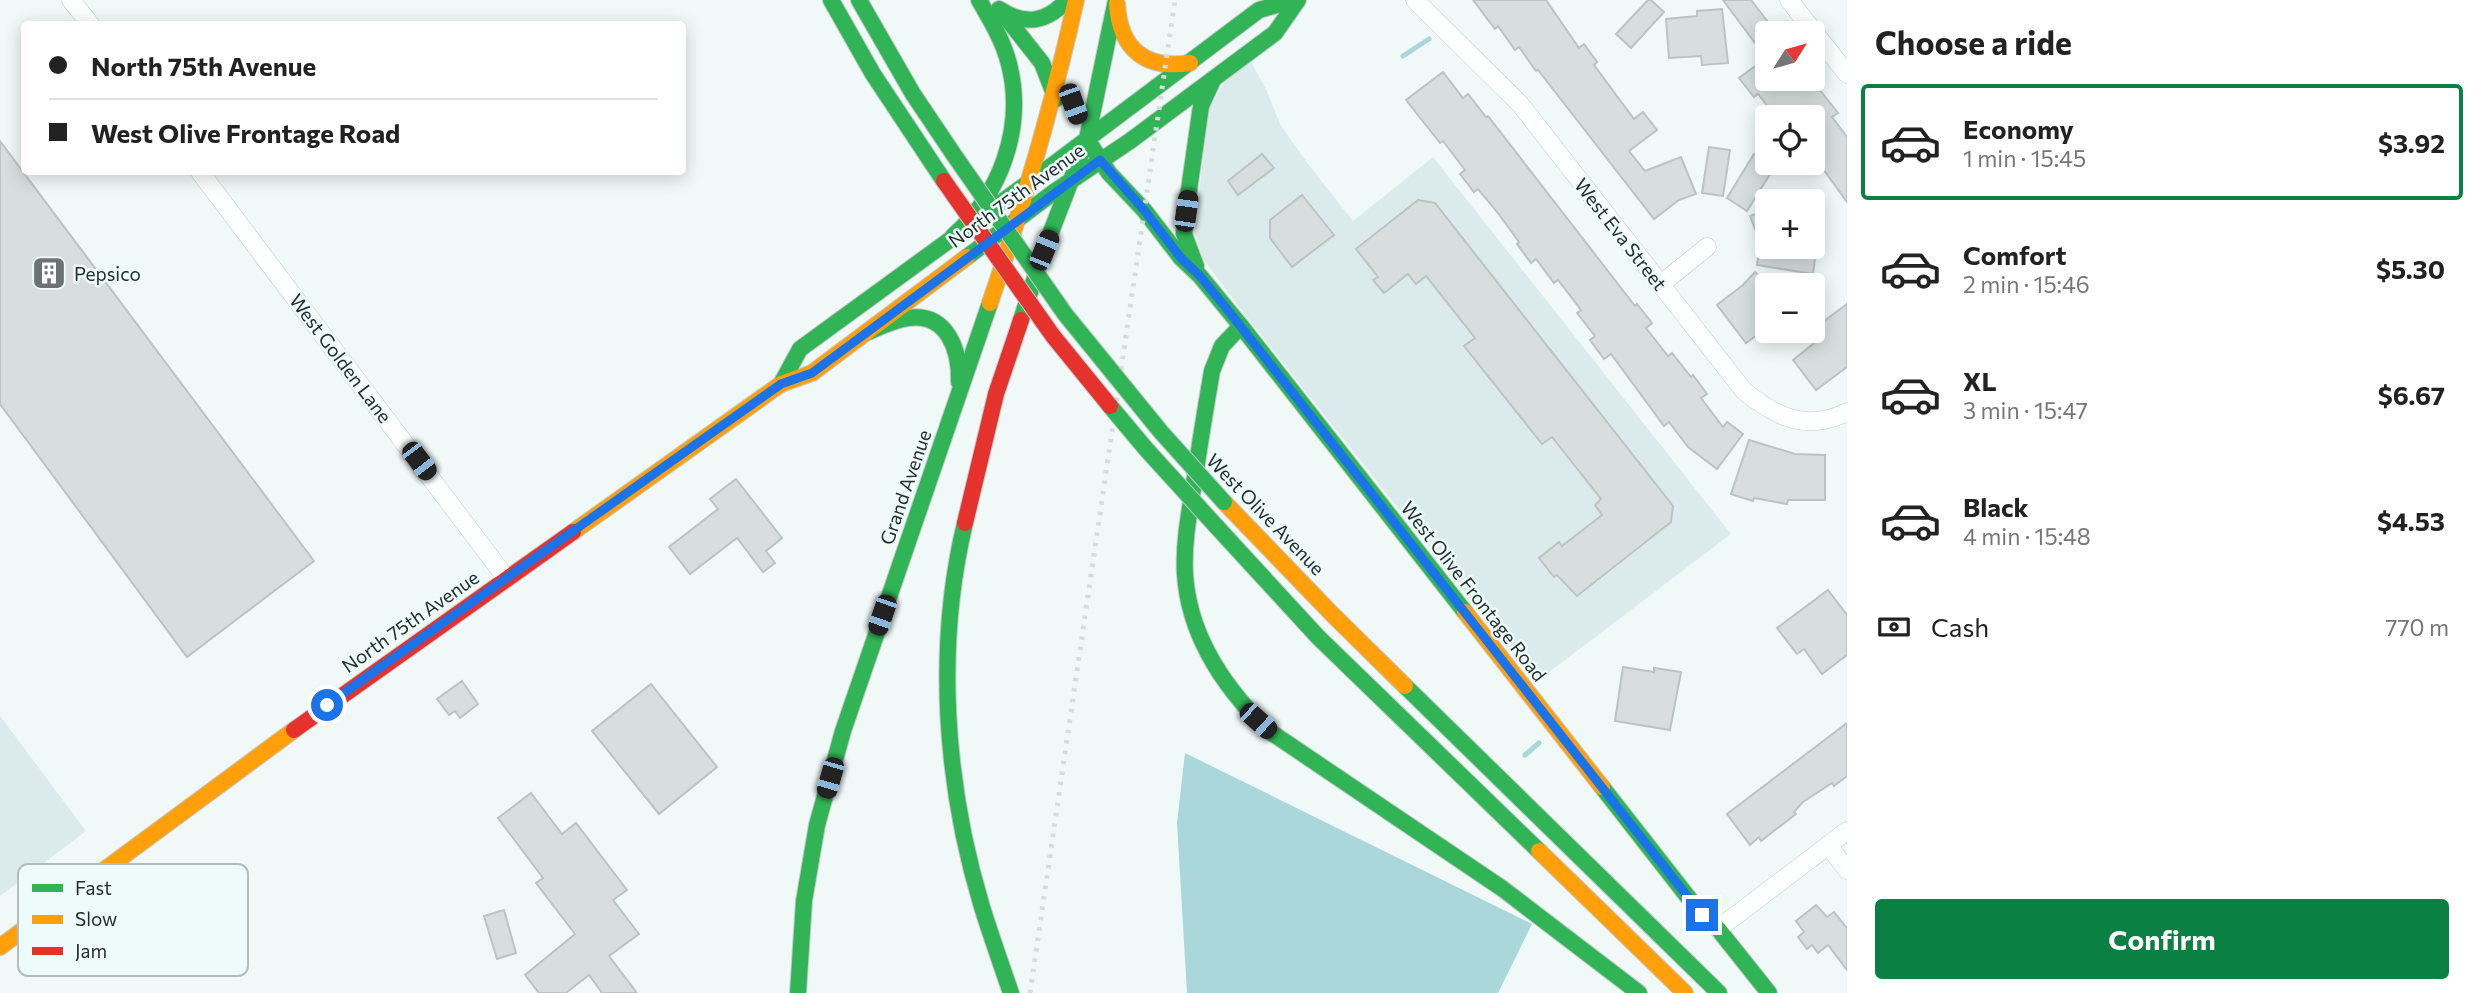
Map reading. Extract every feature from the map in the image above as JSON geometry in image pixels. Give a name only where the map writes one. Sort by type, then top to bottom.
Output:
[{"type":"main road","points":[[831,0],[873,74],[944,181],[1053,336],[1146,449],[1318,637],[1685,993]]},
{"type":"main road","name":"West Olive Avenue","points":[[859,0],[954,155],[1065,314],[1161,432],[1224,502],[1334,615],[1719,993]]},
{"type":"main road","points":[[953,236],[977,213],[989,196],[1003,164],[1014,116],[1012,79],[1003,44],[979,0]]},
{"type":"main road","points":[[988,0],[1015,20],[1025,22],[1039,21],[1052,15],[1067,0]]},
{"type":"main road","name":"Grand Avenue","points":[[798,993],[804,901],[817,825],[848,718],[1019,218],[1055,94],[1076,0]]},
{"type":"main road","points":[[1116,0],[1119,29],[1140,55],[1165,65],[1190,63]]},
{"type":"main road","points":[[1011,993],[982,906],[953,770],[948,717],[948,659],[954,581],[962,531],[996,394],[1044,250],[1087,139],[1116,0]]},
{"type":"main road","name":"North 75th Avenue","points":[[781,384],[800,349],[1259,10],[1296,0]]},
{"type":"main road","name":"North 75th Avenue","points":[[111,864],[242,766],[781,384],[812,373],[1054,192],[1130,141],[1275,33],[1296,0]]},
{"type":"main road","points":[[1001,11],[1036,55],[1055,94],[1058,161],[1044,250]]},
{"type":"main road","points":[[1061,61],[1074,108],[1087,139],[1100,160],[1181,258],[1200,276]]},
{"type":"main road","points":[[1200,276],[1184,234],[1201,106],[1214,78]]},
{"type":"main road","name":"West Olive Frontage Road","points":[[1200,276],[1695,906],[1718,929],[1769,993]]},
{"type":"main road","points":[[866,333],[910,317],[930,320],[941,326],[954,342],[959,356],[957,403]]},
{"type":"main road","points":[[1241,326],[1223,341],[1214,361],[1186,529],[1185,575],[1194,620],[1214,667],[1247,710],[1269,731],[1503,888],[1639,993]]},
{"type":"main road","name":"North 75th Avenue","points":[[0,947],[18,934]]},
{"type":"street","points":[[71,0],[88,21]]},
{"type":"street","name":"West Eva Street","points":[[1415,0],[1520,104],[1744,391],[1765,408],[1785,418],[1810,422],[1847,412]]},
{"type":"street","points":[[1789,0],[1847,74]]},
{"type":"street","name":"West Golden Lane","points":[[202,175],[506,578]]},
{"type":"street","points":[[1661,284],[1707,247]]},
{"type":"street","points":[[1718,929],[1847,831]]},
{"type":"street","points":[[1828,845],[1847,870]]},
{"type":"shaded area","points":[[1251,62],[1266,89],[1280,124],[1353,221],[1433,157],[1731,534],[1536,682],[1202,257],[1195,233],[1208,110],[1226,80]]},
{"type":"shaded area","points":[[0,716],[86,831],[42,864],[18,864],[18,882],[0,896]]},
{"type":"water","points":[[1185,753],[1532,924],[1498,993],[1187,993],[1177,823]]},
{"type":"building","points":[[1473,0],[1546,0],[1579,48],[1584,44],[1597,62],[1594,65],[1634,119],[1643,112],[1657,130],[1629,151],[1645,171],[1681,157],[1696,194],[1679,200],[1654,219],[1519,47],[1515,50],[1498,26],[1495,29]]},
{"type":"building","points":[[1648,0],[1664,12],[1631,48],[1616,34]]},
{"type":"building","points":[[1723,0],[1751,0],[1767,21],[1755,21],[1755,43]]},
{"type":"building","points":[[1722,9],[1728,63],[1702,65],[1701,56],[1669,58],[1666,19],[1697,16],[1697,11]]},
{"type":"building","points":[[1755,66],[1755,91],[1821,91],[1838,113],[1832,117],[1847,137],[1847,202],[1825,172],[1825,105],[1767,105],[1758,94],[1754,97],[1739,78]]},
{"type":"building","points":[[1443,72],[1463,98],[1468,94],[1486,117],[1488,116],[1635,306],[1637,304],[1652,323],[1646,328],[1668,356],[1672,353],[1691,377],[1693,375],[1707,394],[1701,398],[1723,427],[1727,422],[1743,434],[1717,469],[1688,447],[1669,422],[1664,426],[1611,354],[1604,359],[1590,340],[1595,336],[1577,313],[1581,310],[1558,280],[1554,283],[1536,259],[1531,263],[1498,213],[1478,189],[1474,192],[1460,174],[1465,170],[1443,141],[1440,143],[1406,100]]},
{"type":"building","name":"Pepsico","points":[[0,141],[21,169],[21,175],[25,175],[314,561],[187,657],[0,404]]},
{"type":"building","points":[[1709,147],[1730,150],[1723,196],[1702,193]]},
{"type":"building","points":[[1262,154],[1274,168],[1238,195],[1228,181]]},
{"type":"building","points":[[1754,154],[1755,175],[1770,175],[1761,189],[1755,189],[1755,198],[1747,211],[1727,198]]},
{"type":"building","points":[[1302,195],[1334,235],[1292,267],[1270,238],[1270,220]]},
{"type":"building","points":[[1418,200],[1435,203],[1673,506],[1671,522],[1577,596],[1557,575],[1554,577],[1539,558],[1559,542],[1562,546],[1602,515],[1595,505],[1601,499],[1552,437],[1542,444],[1464,346],[1475,338],[1426,276],[1416,284],[1408,274],[1384,293],[1373,280],[1378,277],[1356,249]]},
{"type":"building","points":[[1755,214],[1755,229],[1750,216]]},
{"type":"building","points":[[1758,259],[1815,259],[1813,273],[1757,265]]},
{"type":"building","points":[[1756,273],[1755,336],[1746,343],[1717,305]]},
{"type":"building","points":[[1847,304],[1847,367],[1816,390],[1793,360],[1814,343],[1825,343],[1825,320]]},
{"type":"building","points":[[1749,440],[1795,454],[1825,455],[1825,500],[1788,500],[1787,504],[1754,498],[1753,501],[1731,494]]},
{"type":"building","points":[[736,479],[782,538],[766,551],[775,563],[763,572],[737,538],[690,574],[669,547],[718,509],[710,499]]},
{"type":"building","points":[[1828,590],[1847,615],[1847,655],[1822,674],[1804,649],[1797,654],[1777,628]]},
{"type":"building","points":[[1623,667],[1654,672],[1654,668],[1681,672],[1670,730],[1615,721]]},
{"type":"building","points":[[462,681],[478,704],[460,718],[455,711],[449,715],[437,699]]},
{"type":"building","points":[[651,684],[717,767],[659,814],[592,731]]},
{"type":"building","points":[[1847,723],[1847,776],[1803,802],[1794,812],[1796,814],[1761,841],[1759,837],[1750,845],[1727,814]]},
{"type":"building","points":[[531,793],[562,834],[576,823],[627,890],[613,900],[639,934],[609,956],[637,993],[602,993],[589,975],[566,993],[539,993],[525,975],[575,934],[536,883],[543,878],[498,818]]},
{"type":"building","points":[[1816,905],[1827,917],[1834,912],[1847,928],[1847,970],[1828,945],[1818,953],[1812,945],[1807,949],[1798,937],[1804,932],[1796,921]]},
{"type":"building","points":[[504,910],[516,953],[497,959],[484,916]]},
{"type":"waterway","points":[[1403,56],[1429,39]]},
{"type":"waterway","points":[[1525,755],[1539,743]]},
{"type":"railway","points":[[1030,993],[1175,0]]},
{"type":"traffic: fast","points":[[831,0],[873,74],[944,181]]},
{"type":"traffic: fast","points":[[859,0],[913,94],[954,155]]},
{"type":"traffic: fast","points":[[953,236],[970,219],[996,180],[1005,158],[1014,112],[1009,64],[996,31],[979,0]]},
{"type":"traffic: fast","points":[[999,9],[1018,18],[1035,20],[1051,13],[1067,0]]},
{"type":"traffic: fast","points":[[1021,320],[1044,250],[1087,139],[1116,0]]},
{"type":"traffic: fast","points":[[781,384],[800,349],[1259,10],[1294,0]]},
{"type":"traffic: fast","points":[[967,257],[1275,33],[1298,0]]},
{"type":"traffic: fast","points":[[1001,11],[1042,63],[1056,99]]},
{"type":"traffic: fast","points":[[1196,266],[1184,234],[1186,211],[1201,106],[1213,80]]},
{"type":"traffic: fast","points":[[1092,147],[1109,173],[1144,210],[1181,258],[1200,276],[1241,326],[1465,612]]},
{"type":"traffic: fast","points":[[954,155],[1065,314],[1161,432],[1224,502]]},
{"type":"traffic: fast","points":[[798,993],[804,901],[817,825],[843,731],[990,303]]},
{"type":"traffic: fast","points":[[866,333],[902,319],[921,318],[933,321],[942,327],[954,346],[959,382]]},
{"type":"traffic: fast","points":[[1241,326],[1222,346],[1212,371],[1186,538],[1185,574],[1188,597],[1193,619],[1212,660],[1237,697],[1269,731],[1503,889],[1639,993]]},
{"type":"traffic: fast","points":[[1110,406],[1216,526]]},
{"type":"traffic: fast","points":[[965,523],[956,570],[947,667],[952,765],[969,861],[1011,993]]},
{"type":"traffic: fast","points":[[1216,526],[1318,637],[1539,851]]},
{"type":"traffic: fast","points":[[1405,686],[1719,993]]},
{"type":"traffic: fast","points":[[1602,787],[1702,915],[1718,929],[1769,993]]},
{"type":"traffic: slow","points":[[990,303],[1037,153],[1076,0]]},
{"type":"traffic: slow","points":[[1117,4],[1123,33],[1138,53],[1160,63],[1190,63]]},
{"type":"traffic: slow","points":[[573,532],[781,384],[812,373],[967,257]]},
{"type":"traffic: slow","points":[[1224,502],[1405,686]]},
{"type":"traffic: slow","points":[[1465,612],[1602,787]]},
{"type":"traffic: slow","points":[[112,864],[294,730]]},
{"type":"traffic: slow","points":[[1539,851],[1685,993]]},
{"type":"traffic: slow","points":[[0,947],[18,934]]},
{"type":"traffic: jam","points":[[944,181],[1053,336],[1110,406]]},
{"type":"traffic: jam","points":[[965,523],[996,394],[1021,320]]},
{"type":"traffic: jam","points":[[294,730],[573,532]]},
{"type":"place","name":"Pepsico","points":[[49,273]]},
{"type":"route","points":[[327,705],[781,384],[812,373],[1100,160],[1227,309],[1702,915]]}]
